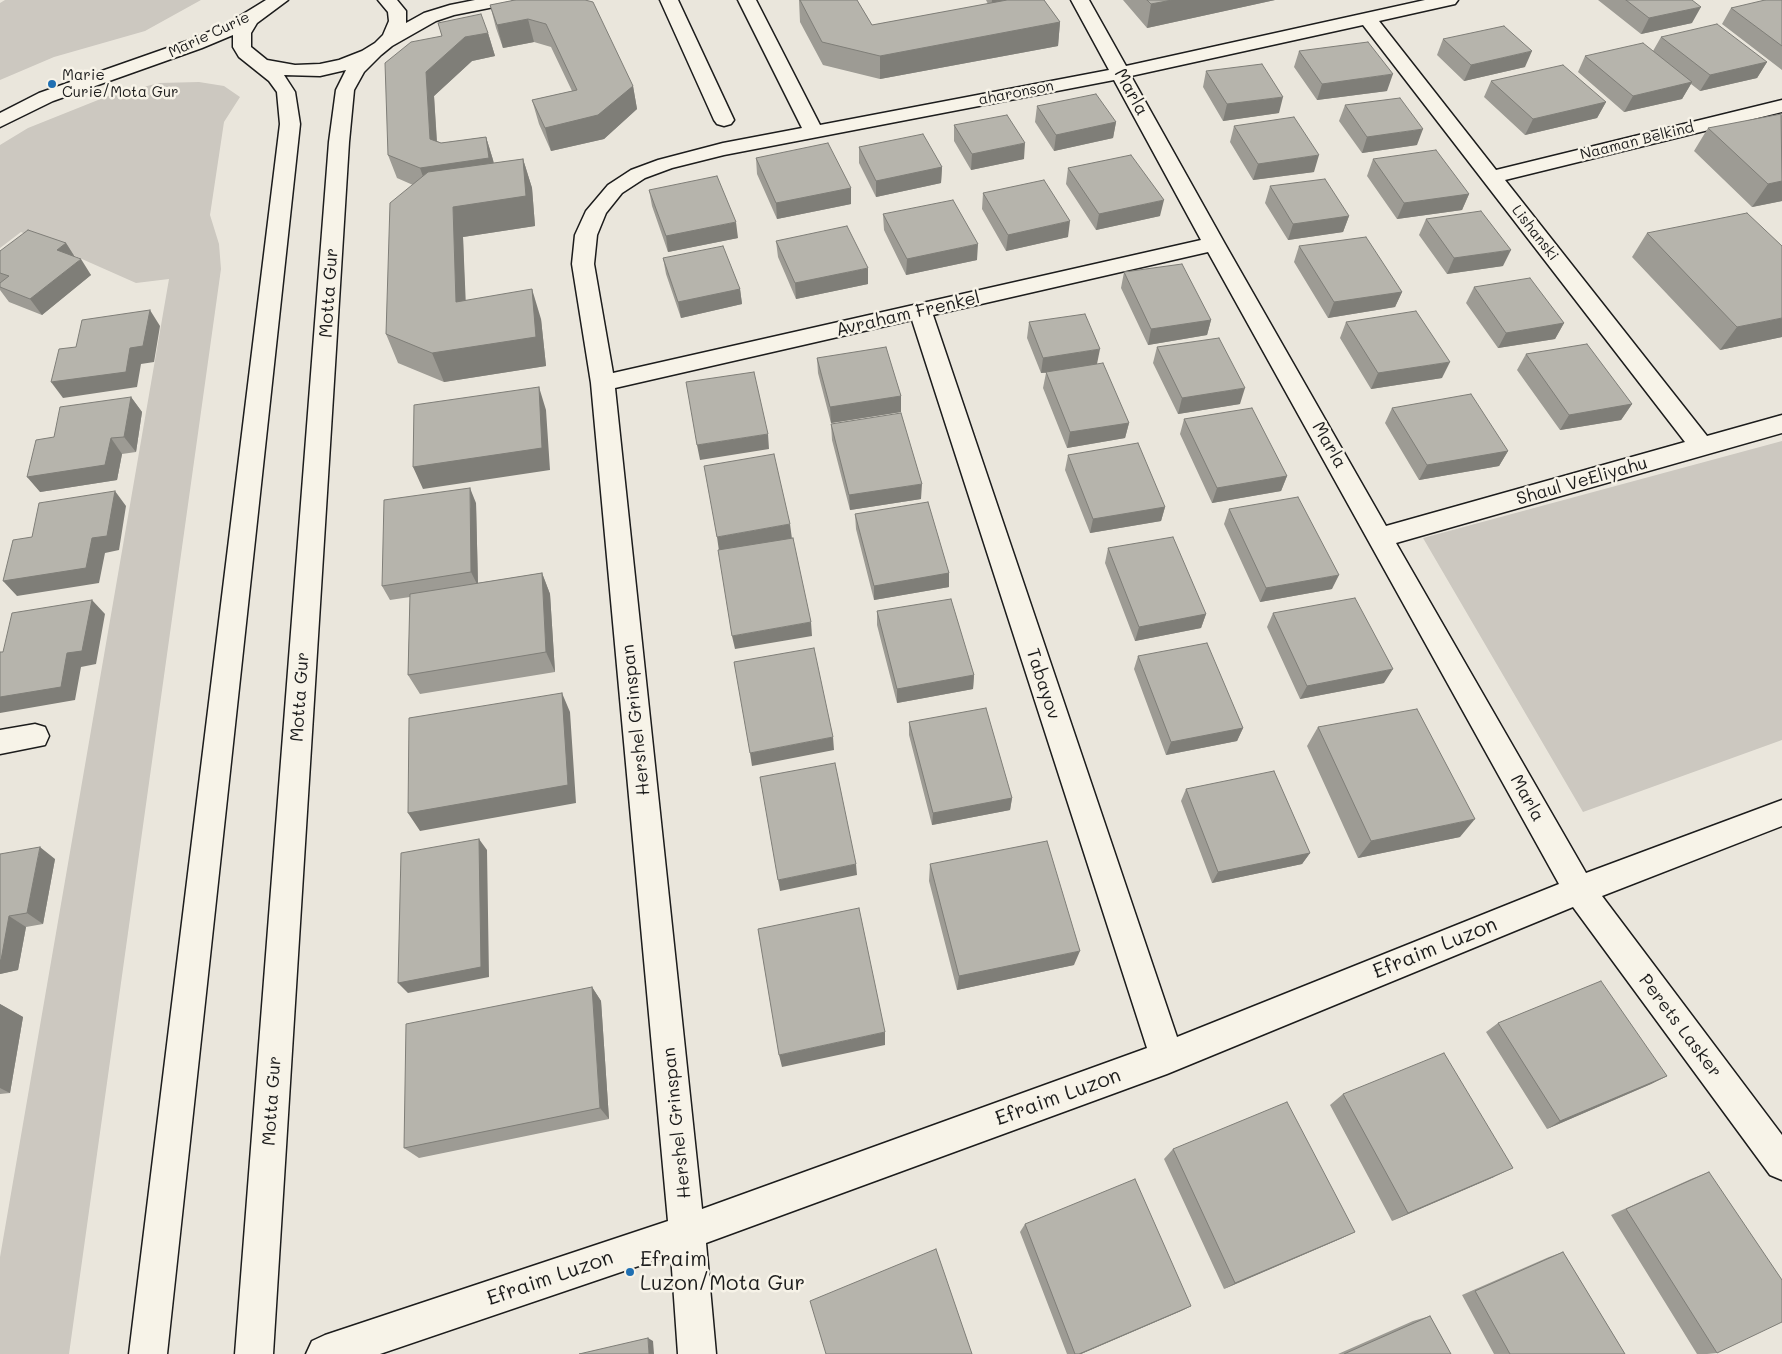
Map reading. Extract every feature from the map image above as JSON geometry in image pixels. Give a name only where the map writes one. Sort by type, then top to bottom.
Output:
[{"type":"street","name":"Marie Curie","points":[[0,120],[46,97],[160,58],[233,28],[278,0]]},
{"type":"street","points":[[381,46],[395,31],[398,21],[397,11],[387,0]]},
{"type":"street","points":[[395,0],[417,5],[462,5],[500,0]]},
{"type":"street","points":[[381,46],[430,17],[450,10],[500,0]]},
{"type":"street","points":[[669,0],[724,120]]},
{"type":"street","points":[[747,0],[814,131]]},
{"type":"street","name":"Marla","points":[[1080,0],[1214,244],[1579,890]]},
{"type":"street","name":"aharonson","points":[[596,211],[615,188],[638,174],[664,164],[724,148],[1121,73],[1368,19],[1402,5],[1449,0]]},
{"type":"street","points":[[148,1354],[290,124],[286,92],[276,77],[246,54],[241,40],[245,27],[257,13]]},
{"type":"street","name":"Lishanski","points":[[1368,19],[1702,447]]},
{"type":"street","name":"Marie Curie","points":[[160,58],[208,51],[232,54],[282,70],[320,70],[344,65],[381,46]]},
{"type":"street","name":"Motta Gur","points":[[254,1354],[339,142],[345,90],[356,69],[381,46]]},
{"type":"street","name":"Naaman Belkind","points":[[1492,177],[1779,110]]},
{"type":"street","name":"Hershel Grinspan","points":[[596,211],[586,235],[583,264],[603,383],[687,1232],[697,1354]]},
{"type":"street","name":"Avraham Frenkel","points":[[603,383],[1214,244]]},
{"type":"street","name":"Tabayov","points":[[920,311],[1168,1057]]},
{"type":"street","name":"Shaul VeEliyahu","points":[[1381,537],[1782,424]]},
{"type":"street","points":[[0,742],[35,736]]},
{"type":"street","name":"Efraim Luzon","points":[[325,1354],[687,1232],[1168,1057],[1579,890],[1782,812]]},
{"type":"street","name":"Perets Lasker","points":[[1579,890],[1782,1163]]},
{"type":"shaded area","points":[[5,0],[201,0],[145,31],[54,57],[0,80],[0,3]]},
{"type":"shaded area","points":[[199,82],[224,86],[240,97],[224,122],[210,215],[219,244],[221,269],[69,1354],[0,1354],[0,1257],[169,279],[136,283],[21,232],[0,248],[0,145],[28,128],[108,96],[159,83]]},
{"type":"shaded area","points":[[1782,441],[1782,740],[1583,812],[1423,538]]},
{"type":"building","points":[[515,0],[585,0],[593,2],[633,86],[598,115],[545,128],[532,100],[577,90],[546,24],[528,19],[497,25],[490,5]]},
{"type":"building","points":[[800,0],[857,0],[872,25],[1007,0],[1044,0],[1060,22],[880,56],[822,42]]},
{"type":"building","points":[[1147,0],[1172,0],[1151,4]]},
{"type":"building","points":[[1626,0],[1692,0],[1701,7],[1649,18]]},
{"type":"building","points":[[1765,0],[1782,0],[1782,46],[1731,8]]},
{"type":"building","points":[[481,14],[488,33],[465,37],[426,72],[430,139],[441,143],[486,137],[489,158],[420,168],[388,155],[385,63],[411,42],[442,36],[438,23]]},
{"type":"building","points":[[1717,24],[1767,62],[1710,75],[1661,37]]},
{"type":"building","points":[[1504,26],[1532,51],[1471,65],[1443,39]]},
{"type":"building","points":[[1368,42],[1393,74],[1322,84],[1299,51]]},
{"type":"building","points":[[1643,43],[1692,82],[1633,96],[1585,56]]},
{"type":"building","points":[[1262,64],[1283,97],[1227,104],[1206,71]]},
{"type":"building","points":[[1563,65],[1606,102],[1533,119],[1491,81]]},
{"type":"building","points":[[1096,94],[1116,122],[1056,135],[1037,106]]},
{"type":"building","points":[[1400,98],[1423,129],[1367,137],[1345,105]]},
{"type":"building","points":[[1781,114],[1782,181],[1768,184],[1708,128]]},
{"type":"building","points":[[1007,115],[1025,143],[972,154],[954,125]]},
{"type":"building","points":[[1294,117],[1319,155],[1258,164],[1234,126]]},
{"type":"building","points":[[923,134],[942,167],[876,181],[859,147]]},
{"type":"building","points":[[828,143],[851,188],[776,203],[756,158]]},
{"type":"building","points":[[1436,150],[1469,194],[1404,203],[1373,159]]},
{"type":"building","points":[[1131,155],[1164,200],[1099,214],[1068,168]]},
{"type":"building","points":[[523,159],[526,196],[453,207],[456,302],[532,289],[536,337],[432,353],[386,334],[390,203],[428,172]]},
{"type":"building","points":[[717,176],[736,222],[666,236],[649,190]]},
{"type":"building","points":[[1325,179],[1349,216],[1293,224],[1270,186]]},
{"type":"building","points":[[1044,180],[1070,221],[1008,235],[983,193]]},
{"type":"building","points":[[953,200],[978,244],[907,259],[883,214]]},
{"type":"building","points":[[1481,211],[1511,250],[1454,258],[1426,219]]},
{"type":"building","points":[[1747,213],[1782,246],[1782,318],[1737,327],[1647,233]]},
{"type":"building","points":[[847,226],[868,268],[795,283],[776,241]]},
{"type":"building","points":[[28,230],[66,243],[57,250],[81,259],[30,299],[0,287],[0,283],[9,276],[0,273],[0,251]]},
{"type":"building","points":[[1366,237],[1402,292],[1334,302],[1299,246]]},
{"type":"building","points":[[723,246],[740,289],[678,302],[663,258]]},
{"type":"building","points":[[1182,264],[1211,320],[1151,329],[1124,272]]},
{"type":"building","points":[[1530,278],[1564,323],[1506,333],[1474,287]]},
{"type":"building","points":[[150,310],[143,346],[130,348],[126,372],[51,382],[59,349],[76,347],[82,320]]},
{"type":"building","points":[[1416,311],[1450,362],[1378,373],[1346,322]]},
{"type":"building","points":[[1085,314],[1100,349],[1043,358],[1029,322]]},
{"type":"building","points":[[1219,338],[1245,388],[1182,398],[1157,347]]},
{"type":"building","points":[[1587,344],[1632,404],[1569,415],[1526,354]]},
{"type":"building","points":[[886,347],[901,396],[830,407],[817,358]]},
{"type":"building","points":[[1103,363],[1129,423],[1070,432],[1046,372]]},
{"type":"building","points":[[754,372],[768,434],[697,445],[686,382]]},
{"type":"building","points":[[539,387],[542,448],[413,467],[414,405]]},
{"type":"building","points":[[1471,394],[1508,451],[1427,465],[1392,408]]},
{"type":"building","points":[[131,397],[124,437],[111,438],[105,465],[27,477],[36,440],[54,437],[60,407]]},
{"type":"building","points":[[1252,408],[1287,476],[1217,488],[1184,419]]},
{"type":"building","points":[[901,413],[922,484],[849,495],[831,424]]},
{"type":"building","points":[[1138,443],[1165,507],[1093,519],[1068,455]]},
{"type":"building","points":[[774,454],[790,524],[717,537],[704,466]]},
{"type":"building","points":[[470,488],[471,572],[382,586],[384,500]]},
{"type":"building","points":[[115,491],[107,536],[92,538],[86,568],[3,581],[13,540],[32,537],[39,503]]},
{"type":"building","points":[[1298,497],[1339,575],[1266,588],[1229,509]]},
{"type":"building","points":[[928,502],[949,573],[874,586],[855,514]]},
{"type":"building","points":[[1173,537],[1206,614],[1139,627],[1108,548]]},
{"type":"building","points":[[793,538],[811,622],[732,636],[718,550]]},
{"type":"building","points":[[542,573],[546,652],[408,675],[410,594]]},
{"type":"building","points":[[1355,598],[1393,669],[1307,686],[1273,613]]},
{"type":"building","points":[[951,599],[974,675],[897,689],[877,611]]},
{"type":"building","points":[[92,600],[82,651],[67,653],[61,687],[0,697],[0,652],[3,652],[12,613]]},
{"type":"building","points":[[1207,643],[1243,728],[1171,742],[1138,656]]},
{"type":"building","points":[[814,648],[833,737],[750,753],[734,662]]},
{"type":"building","points":[[562,693],[568,785],[408,813],[409,718]]},
{"type":"building","points":[[986,708],[1012,798],[933,813],[909,722]]},
{"type":"building","points":[[1417,709],[1475,819],[1371,841],[1318,727]]},
{"type":"building","points":[[835,763],[856,864],[778,880],[760,777]]},
{"type":"building","points":[[1274,771],[1310,853],[1218,872],[1186,789]]},
{"type":"building","points":[[479,839],[481,967],[398,983],[401,853]]},
{"type":"building","points":[[1047,841],[1080,951],[959,976],[930,864]]},
{"type":"building","points":[[40,847],[27,913],[9,916],[0,960],[0,854]]},
{"type":"building","points":[[859,908],[885,1032],[779,1055],[758,929]]},
{"type":"building","points":[[1601,981],[1667,1076],[1560,1121],[1498,1023]]},
{"type":"building","points":[[592,987],[600,1108],[404,1148],[406,1024]]},
{"type":"building","points":[[1444,1053],[1513,1168],[1408,1213],[1343,1094]]},
{"type":"building","points":[[1287,1102],[1355,1232],[1235,1283],[1173,1149]]},
{"type":"building","points":[[1709,1172],[1782,1280],[1782,1322],[1717,1353],[1626,1209]]},
{"type":"building","points":[[1135,1179],[1191,1306],[1079,1354],[1075,1354],[1025,1224]]},
{"type":"building","points":[[936,1249],[972,1354],[826,1354],[810,1301]]},
{"type":"building","points":[[1563,1252],[1625,1354],[1510,1354],[1475,1291]]},
{"type":"building","points":[[1430,1316],[1451,1354],[1344,1354]]},
{"type":"building","points":[[648,1338],[649,1354],[579,1354]]},
{"type":"place","name":"Marie Curie/Mota Gur","points":[[52,84]]},
{"type":"place","name":"Efraim Luzon/Mota Gur","points":[[630,1272]]}]
